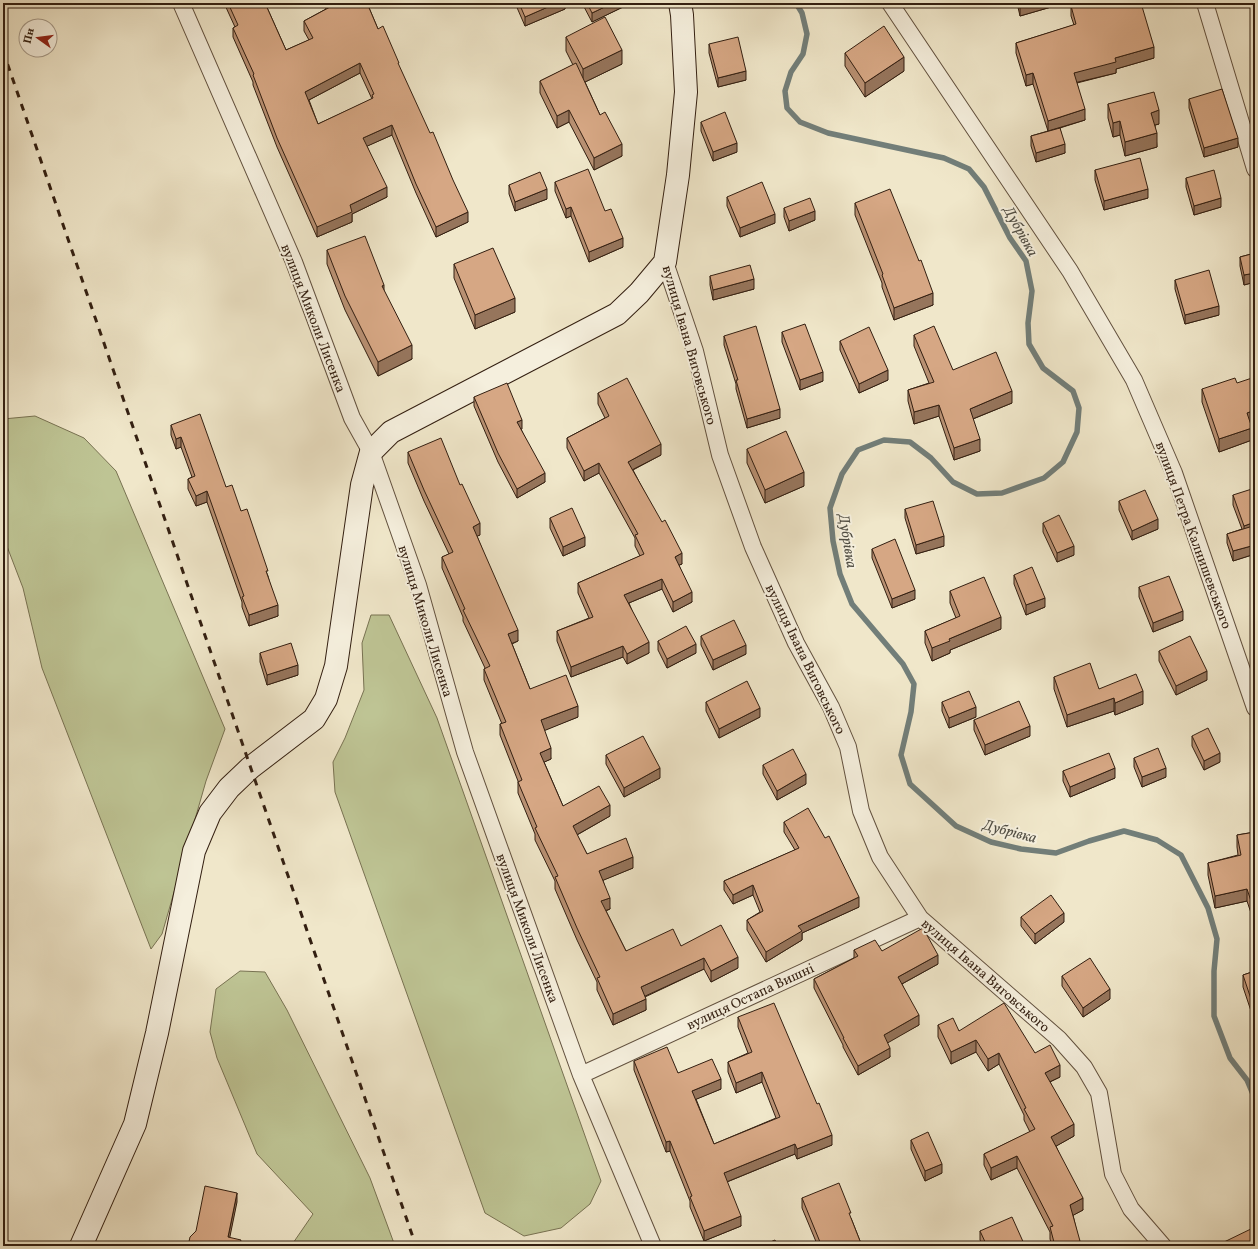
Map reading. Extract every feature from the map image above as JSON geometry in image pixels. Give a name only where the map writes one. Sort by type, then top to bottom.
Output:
[{"type":"main road","name":"вулиця Івана Виговського","points":[[665,262],[678,175],[686,92],[680,3]]},
{"type":"main road","points":[[81,1246],[135,1124],[157,1033],[194,851],[210,813],[229,788],[250,768],[314,719],[326,699],[336,666],[362,485],[371,452],[391,432],[616,314],[639,293],[665,262]]},
{"type":"street","name":"вулиця Миколи Лисенка","points":[[181,3],[294,262],[352,418],[371,452],[418,585],[465,752],[581,1075],[653,1246]]},
{"type":"street","name":"вулиця Петра Калнишевського","points":[[890,3],[1070,271],[1134,380],[1174,473],[1255,708]]},
{"type":"street","points":[[1205,3],[1255,169]]},
{"type":"street","name":"вулиця Івана Виговського","points":[[665,262],[694,351],[720,455],[753,547],[796,643],[832,707],[848,747],[861,811],[880,857],[920,918],[1060,1039],[1084,1068],[1099,1093],[1113,1174],[1130,1209],[1164,1246]]},
{"type":"street","name":"вулиця Остапа Вишні","points":[[581,1075],[920,918]]},
{"type":"green space","points":[[35,416],[84,438],[116,471],[225,729],[206,781],[162,934],[151,949],[42,668],[23,588],[3,536],[3,419]]},
{"type":"green space","points":[[371,615],[389,615],[437,718],[601,1181],[590,1204],[561,1228],[524,1236],[485,1213],[335,792],[333,762],[345,738],[364,690],[362,643]]},
{"type":"green space","points":[[240,971],[265,972],[287,1010],[370,1178],[395,1246],[291,1246],[313,1214],[257,1154],[217,1058],[210,1032],[216,989]]},
{"type":"building","points":[[228,3],[265,3],[286,50],[313,38],[304,21],[330,7],[328,3],[367,3],[378,29],[383,26],[398,63],[430,133],[433,132],[468,212],[436,227],[416,184],[392,125],[363,138],[387,187],[350,205],[352,212],[317,227],[277,138],[253,75],[254,74],[233,28],[238,25]],"holes":[[[360,63],[374,94],[372,95],[373,98],[318,124],[305,92]]]},
{"type":"building","points":[[519,3],[557,3],[525,17]]},
{"type":"building","points":[[587,3],[613,3],[592,13]]},
{"type":"building","points":[[1019,3],[1032,3],[1020,6]]},
{"type":"building","points":[[1082,3],[1141,3],[1154,47],[1115,58],[1116,62],[1074,73],[1085,109],[1048,121],[1033,73],[1026,75],[1016,43],[1076,24],[1071,6]]},
{"type":"building","points":[[605,17],[622,50],[583,69],[566,37]]},
{"type":"building","points":[[884,26],[904,57],[865,83],[845,53]]},
{"type":"building","points":[[738,37],[746,71],[718,78],[709,44]]},
{"type":"building","points":[[576,63],[600,115],[605,112],[622,144],[594,158],[569,110],[557,116],[540,81]]},
{"type":"building","points":[[1222,89],[1238,138],[1204,148],[1189,99]]},
{"type":"building","points":[[1154,92],[1159,110],[1151,113],[1157,133],[1125,142],[1120,121],[1113,123],[1108,104]]},
{"type":"building","points":[[725,112],[737,143],[713,152],[701,122]]},
{"type":"building","points":[[1060,128],[1065,144],[1036,153],[1031,136]]},
{"type":"building","points":[[1140,158],[1148,189],[1104,201],[1095,170]]},
{"type":"building","points":[[588,169],[605,211],[611,209],[623,238],[589,252],[571,207],[566,209],[555,182]]},
{"type":"building","points":[[1214,170],[1221,198],[1194,206],[1186,178]]},
{"type":"building","points":[[540,172],[547,189],[515,202],[509,185]]},
{"type":"building","points":[[762,182],[775,214],[740,228],[727,197]]},
{"type":"building","points":[[890,189],[919,261],[921,260],[933,293],[894,308],[882,275],[883,274],[855,203]]},
{"type":"building","points":[[810,198],[815,211],[789,221],[784,208]]},
{"type":"building","points":[[365,236],[384,285],[382,286],[412,345],[378,362],[345,296],[327,250]]},
{"type":"building","points":[[493,248],[515,298],[475,315],[454,264]]},
{"type":"building","points":[[1255,253],[1255,273],[1244,275],[1240,257]]},
{"type":"building","points":[[750,265],[754,279],[713,290],[710,276]]},
{"type":"building","points":[[1209,270],[1219,306],[1185,315],[1175,280]]},
{"type":"building","points":[[805,324],[823,372],[800,380],[782,332]]},
{"type":"building","points":[[756,326],[780,409],[747,419],[736,380],[738,380],[724,336]]},
{"type":"building","points":[[934,326],[953,370],[996,352],[1012,391],[970,409],[980,439],[954,448],[939,405],[914,412],[908,390],[934,382],[914,335]]},
{"type":"building","points":[[869,327],[888,370],[859,384],[840,341]]},
{"type":"building","points":[[1255,377],[1255,410],[1247,413],[1252,428],[1219,439],[1202,389],[1235,378],[1237,383]]},
{"type":"building","points":[[627,378],[661,444],[628,462],[662,522],[665,520],[682,553],[675,557],[692,592],[673,602],[662,579],[624,595],[649,642],[627,654],[623,646],[571,667],[557,631],[593,617],[578,583],[644,554],[635,535],[638,534],[599,463],[584,471],[567,438],[609,416],[598,393]]},
{"type":"building","points":[[507,383],[522,420],[517,422],[545,473],[517,489],[498,453],[474,397]]},
{"type":"building","points":[[200,414],[226,487],[232,485],[241,511],[247,509],[278,605],[249,615],[242,597],[244,596],[207,491],[196,496],[188,479],[195,476],[181,437],[176,439],[171,425]]},
{"type":"building","points":[[786,431],[804,472],[765,490],[747,449]]},
{"type":"building","points":[[441,438],[460,485],[462,484],[480,523],[473,527],[518,630],[508,634],[530,689],[566,675],[578,706],[541,720],[551,748],[540,753],[563,806],[599,786],[610,805],[573,826],[587,854],[626,838],[633,857],[599,871],[610,898],[601,901],[626,951],[673,929],[681,946],[721,925],[738,957],[711,971],[704,958],[641,987],[646,999],[613,1014],[597,978],[600,977],[555,877],[558,876],[535,828],[537,827],[518,782],[522,780],[500,724],[506,722],[484,669],[490,666],[463,610],[465,609],[442,557],[453,552],[408,452]]},
{"type":"building","points":[[1255,488],[1255,522],[1244,526],[1233,495]]},
{"type":"building","points":[[1145,490],[1158,519],[1132,531],[1119,501]]},
{"type":"building","points":[[933,501],[944,536],[916,545],[905,509]]},
{"type":"building","points":[[572,508],[585,537],[563,547],[550,518]]},
{"type":"building","points":[[1059,515],[1074,546],[1057,553],[1043,523]]},
{"type":"building","points":[[1253,526],[1255,545],[1233,551],[1227,534]]},
{"type":"building","points":[[895,539],[915,590],[892,599],[872,549]]},
{"type":"building","points":[[1032,567],[1045,598],[1026,605],[1014,575]]},
{"type":"building","points":[[1169,576],[1183,611],[1153,623],[1139,587]]},
{"type":"building","points":[[984,577],[1001,617],[949,639],[950,641],[932,648],[925,631],[960,616],[950,591]]},
{"type":"building","points":[[734,620],[746,645],[713,660],[701,636]]},
{"type":"building","points":[[686,626],[696,644],[667,659],[658,641]]},
{"type":"building","points":[[1190,636],[1207,671],[1176,686],[1159,651]]},
{"type":"building","points":[[291,643],[298,665],[267,675],[260,653]]},
{"type":"building","points":[[1090,663],[1099,689],[1136,674],[1143,691],[1115,703],[1114,698],[1067,715],[1054,677]]},
{"type":"building","points":[[747,681],[760,708],[719,729],[706,702]]},
{"type":"building","points":[[969,691],[976,707],[949,718],[942,702]]},
{"type":"building","points":[[1019,701],[1030,726],[985,745],[974,720]]},
{"type":"building","points":[[1208,728],[1220,753],[1204,761],[1192,736]]},
{"type":"building","points":[[643,736],[660,768],[624,788],[606,755]]},
{"type":"building","points":[[1158,748],[1166,768],[1142,777],[1134,758]]},
{"type":"building","points":[[793,749],[806,774],[777,791],[763,765]]},
{"type":"building","points":[[1109,753],[1115,768],[1070,787],[1063,771]]},
{"type":"building","points":[[808,808],[825,838],[829,836],[859,897],[798,926],[802,931],[766,952],[747,920],[763,911],[753,885],[733,895],[724,881],[799,848],[784,822]]},
{"type":"building","points":[[1255,832],[1255,903],[1252,904],[1247,889],[1215,896],[1208,863],[1241,855],[1237,835]]},
{"type":"building","points":[[1051,895],[1064,913],[1035,934],[1021,917]]},
{"type":"building","points":[[923,928],[938,955],[898,977],[919,1015],[884,1035],[890,1048],[858,1066],[814,979],[858,956],[854,950],[875,940],[882,951]]},
{"type":"building","points":[[1090,958],[1110,989],[1083,1008],[1062,976]]},
{"type":"building","points":[[1255,971],[1255,1001],[1252,1002],[1243,975]]},
{"type":"building","points":[[774,1003],[817,1104],[819,1103],[832,1135],[797,1149],[795,1144],[724,1173],[741,1216],[704,1231],[670,1141],[666,1142],[634,1061],[667,1047],[678,1073],[712,1059],[721,1079],[692,1091],[714,1144],[780,1117],[762,1072],[736,1083],[728,1062],[752,1052],[738,1017]]},
{"type":"building","points":[[1004,1003],[1035,1053],[1050,1045],[1060,1065],[1045,1073],[1074,1124],[1051,1137],[1083,1198],[1070,1205],[1080,1241],[1064,1246],[1055,1246],[1050,1227],[1053,1226],[1017,1156],[991,1168],[984,1154],[1035,1129],[1024,1109],[1026,1108],[999,1053],[988,1059],[976,1040],[951,1052],[938,1025],[953,1018],[959,1031]]},
{"type":"building","points":[[928,1132],[942,1164],[925,1171],[911,1140]]},
{"type":"building","points":[[839,1183],[862,1246],[815,1246],[820,1242],[802,1198]]},
{"type":"building","points":[[205,1186],[237,1193],[228,1237],[241,1240],[239,1246],[188,1246],[190,1237],[196,1231]]},
{"type":"building","points":[[1012,1217],[1025,1246],[987,1246],[980,1231]]},
{"type":"building","points":[[1255,1227],[1255,1246],[1223,1246],[1222,1243]]},
{"type":"building","points":[[775,1240],[778,1246],[761,1246]]},
{"type":"waterway","name":"Дубрівка","points":[[796,3],[802,13],[807,34],[803,54],[791,72],[785,91],[787,108],[800,122],[828,133],[944,158],[969,169],[984,187],[1010,238],[1026,261],[1032,291],[1028,323],[1029,344],[1043,368],[1073,391],[1079,408],[1077,432],[1063,462],[1044,478],[1002,493],[977,494],[953,482],[931,458],[910,442],[884,440],[858,450],[842,474],[830,508],[833,541],[840,574],[852,604],[903,664],[914,684],[911,712],[901,755],[910,784],[956,826],[991,842],[1021,849],[1056,853],[1089,841],[1124,831],[1157,840],[1181,855],[1208,908],[1217,939],[1214,971],[1214,1016],[1230,1058],[1247,1080],[1255,1099]]},
{"type":"railway","points":[[3,51],[416,1246]]}]
